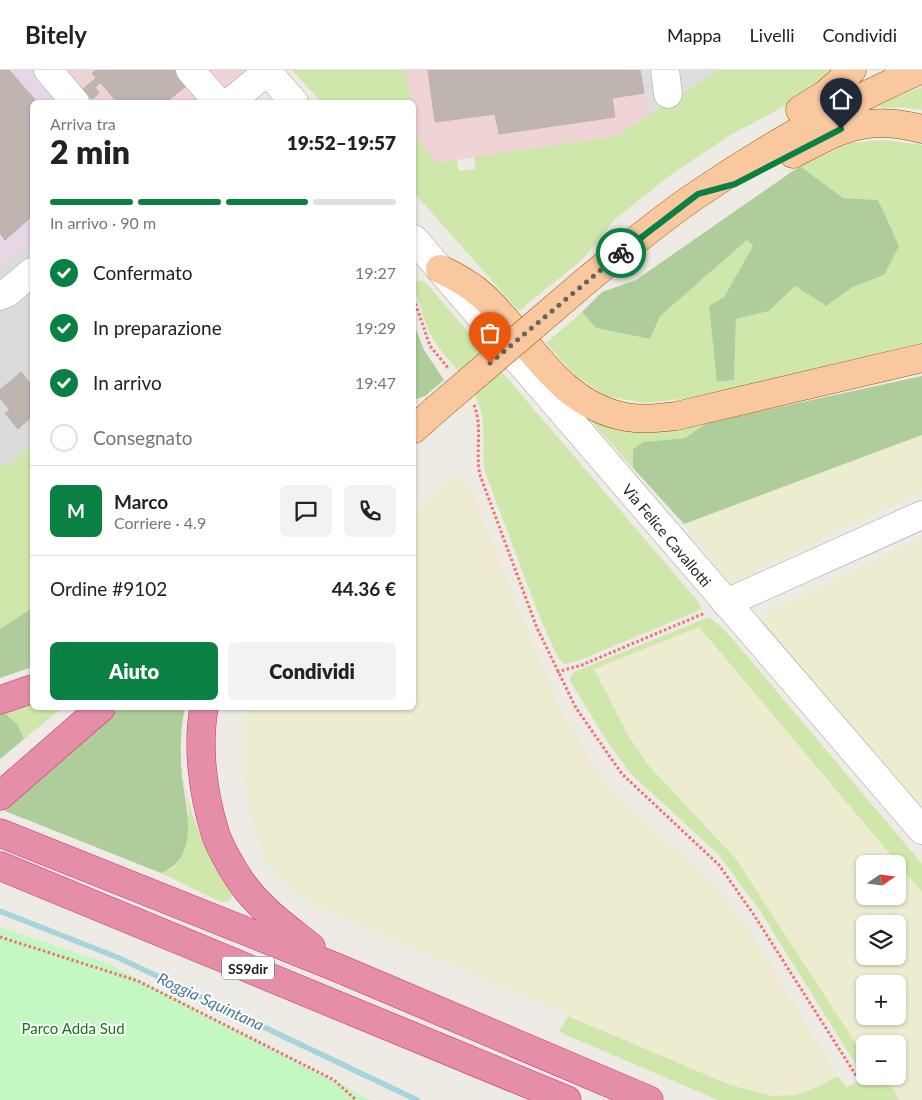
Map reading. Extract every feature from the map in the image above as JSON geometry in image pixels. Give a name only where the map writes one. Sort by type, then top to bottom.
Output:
[{"type":"highway","points":[[0,700],[30,690]]},
{"type":"highway","points":[[0,796],[98,710]]},
{"type":"highway","points":[[204,710],[202,721],[203,779],[215,834],[242,883],[268,911],[338,968]]},
{"type":"highway","name":"SS9dir","points":[[0,833],[338,968],[649,1100]]},
{"type":"highway","name":"SS9dir","points":[[0,866],[568,1100]]},
{"type":"main road","points":[[698,194],[712,173],[738,149],[826,94],[852,70]]},
{"type":"main road","points":[[416,427],[587,280],[655,225],[698,194],[826,114],[920,70]]},
{"type":"main road","points":[[698,194],[735,184],[841,129],[859,125],[900,123],[922,129]]},
{"type":"main road","points":[[440,269],[464,282],[482,295],[552,375],[569,390],[587,403],[603,411],[626,417],[646,419],[676,416],[922,358]]},
{"type":"street","points":[[48,70],[74,100]]},
{"type":"street","points":[[190,70],[216,100]]},
{"type":"street","points":[[232,100],[267,71],[292,100]]},
{"type":"street","name":"Via Felice Cavallotti","points":[[416,241],[922,830]]},
{"type":"street","points":[[0,296],[7,293],[30,274]]},
{"type":"street","points":[[726,603],[922,515]]},
{"type":"path","points":[[416,306],[430,346],[452,372]]},
{"type":"path","points":[[472,400],[477,414],[480,475],[538,628],[557,672],[581,716],[622,774],[699,846],[730,880],[856,1075]]},
{"type":"path","points":[[557,672],[582,664],[726,603]]},
{"type":"path","points":[[0,937],[138,981],[334,1080],[356,1100]]},
{"type":"shaded area","points":[[0,70],[64,70],[90,100],[30,100],[30,242],[0,268]]},
{"type":"shaded area","points":[[64,70],[262,70],[252,100],[90,100]]},
{"type":"shaded area","points":[[406,70],[718,70],[617,136],[437,163],[416,137],[416,100],[411,100]]},
{"type":"shaded area","points":[[640,70],[718,70],[652,113],[644,93]]},
{"type":"shaded area","points":[[30,242],[30,446],[4,468],[0,463],[0,268]]},
{"type":"green space","points":[[292,70],[406,70],[411,100],[319,100]]},
{"type":"green space","points":[[718,70],[839,70],[818,88],[727,137],[673,173],[614,220],[584,258],[519,311],[416,195],[416,137],[437,163],[457,160],[459,171],[476,169],[474,157],[617,136]]},
{"type":"green space","points":[[922,87],[922,110],[904,107],[882,108],[879,106],[881,103]]},
{"type":"green space","points":[[884,140],[922,145],[922,344],[698,397],[646,403],[605,396],[575,375],[546,343],[582,312],[596,328],[650,339],[659,316],[747,240],[753,246],[724,297],[717,382],[734,380],[736,319],[769,311],[795,286],[828,306],[851,288],[884,275],[878,200],[843,198],[800,166],[851,143]]},
{"type":"green space","points":[[800,166],[843,198],[878,200],[899,246],[884,275],[851,288],[827,306],[795,286],[769,311],[736,319],[734,380],[717,382],[709,306],[724,297],[753,246],[747,240],[660,316],[650,339],[596,328],[582,312],[602,292],[636,280]]},
{"type":"green space","points":[[420,280],[426,283],[696,599],[702,609],[580,660],[564,664],[557,656],[538,613],[485,472],[482,418],[478,401],[473,391],[440,349],[431,334],[416,292],[416,281]]},
{"type":"green space","points":[[416,329],[424,350],[444,380],[425,396],[416,399]]},
{"type":"green space","points":[[922,376],[922,435],[684,524],[633,468],[633,449],[643,442],[685,438],[706,423]]},
{"type":"green space","points":[[587,416],[618,427],[646,431],[673,429],[705,423],[685,438],[643,442],[633,449],[633,468]]},
{"type":"green space","points":[[922,435],[922,492],[729,583],[684,524]]},
{"type":"green space","points":[[30,446],[30,609],[0,629],[0,463],[5,468]]},
{"type":"green space","points":[[456,473],[469,490],[480,511],[561,709],[590,759],[619,799],[699,869],[725,898],[750,931],[838,1076],[820,1086],[795,1095],[773,1096],[730,1085],[313,905],[283,884],[265,860],[251,819],[242,769],[243,722],[246,710],[416,710],[416,509]]},
{"type":"green space","points":[[922,537],[922,812],[756,618]]},
{"type":"green space","points":[[30,609],[30,668],[0,678],[0,629]]},
{"type":"green space","points":[[709,617],[736,643],[922,864],[922,892],[906,873],[906,855],[891,855],[699,627],[594,669],[628,735],[649,766],[736,859],[856,1044],[856,1065],[760,911],[719,855],[630,773],[605,738],[570,681],[570,676],[574,672]]},
{"type":"green space","points":[[699,627],[891,855],[856,855],[856,905],[906,905],[906,873],[922,892],[922,1100],[899,1100],[889,1085],[906,1085],[906,1035],[856,1035],[856,1046],[736,859],[649,766],[628,735],[594,669]]},
{"type":"green space","points":[[30,701],[30,710],[60,710],[24,739],[17,724],[2,711]]},
{"type":"green space","points":[[117,710],[185,710],[181,751],[188,831],[182,855],[174,865],[161,873],[5,811]]},
{"type":"green space","points":[[2,711],[17,724],[24,739],[0,759],[0,712]]},
{"type":"green space","points":[[182,777],[192,814],[205,844],[233,893],[228,901],[221,902],[161,873],[173,868],[183,852],[189,810]]},
{"type":"green space","name":"Parco Adda Sud","points":[[0,927],[109,964],[371,1100],[0,1100]]},
{"type":"green space","points":[[568,1016],[730,1085],[773,1096],[795,1095],[820,1086],[838,1076],[846,1087],[856,1083],[856,1085],[889,1085],[899,1100],[718,1100],[559,1032]]},
{"type":"building","points":[[0,70],[9,70],[35,100],[30,100],[30,218],[5,240],[0,233]]},
{"type":"building","points":[[96,70],[179,70],[190,83],[169,100],[115,100],[92,73]]},
{"type":"building","points":[[428,70],[640,70],[644,93],[612,98],[615,117],[499,134],[495,114],[435,122]]},
{"type":"building","points":[[96,78],[100,83],[95,87],[99,93],[92,99],[83,89]]},
{"type":"building","points":[[21,372],[30,383],[30,418],[18,429],[5,413],[10,410],[0,398],[0,390]]},
{"type":"waterway","name":"Roggia Squintana","points":[[0,911],[119,958],[417,1100]]},
{"type":"way so far","points":[[490,363],[621,253]]},
{"type":"route","points":[[621,253],[655,225],[698,194],[718,190],[751,177],[841,129]]}]
